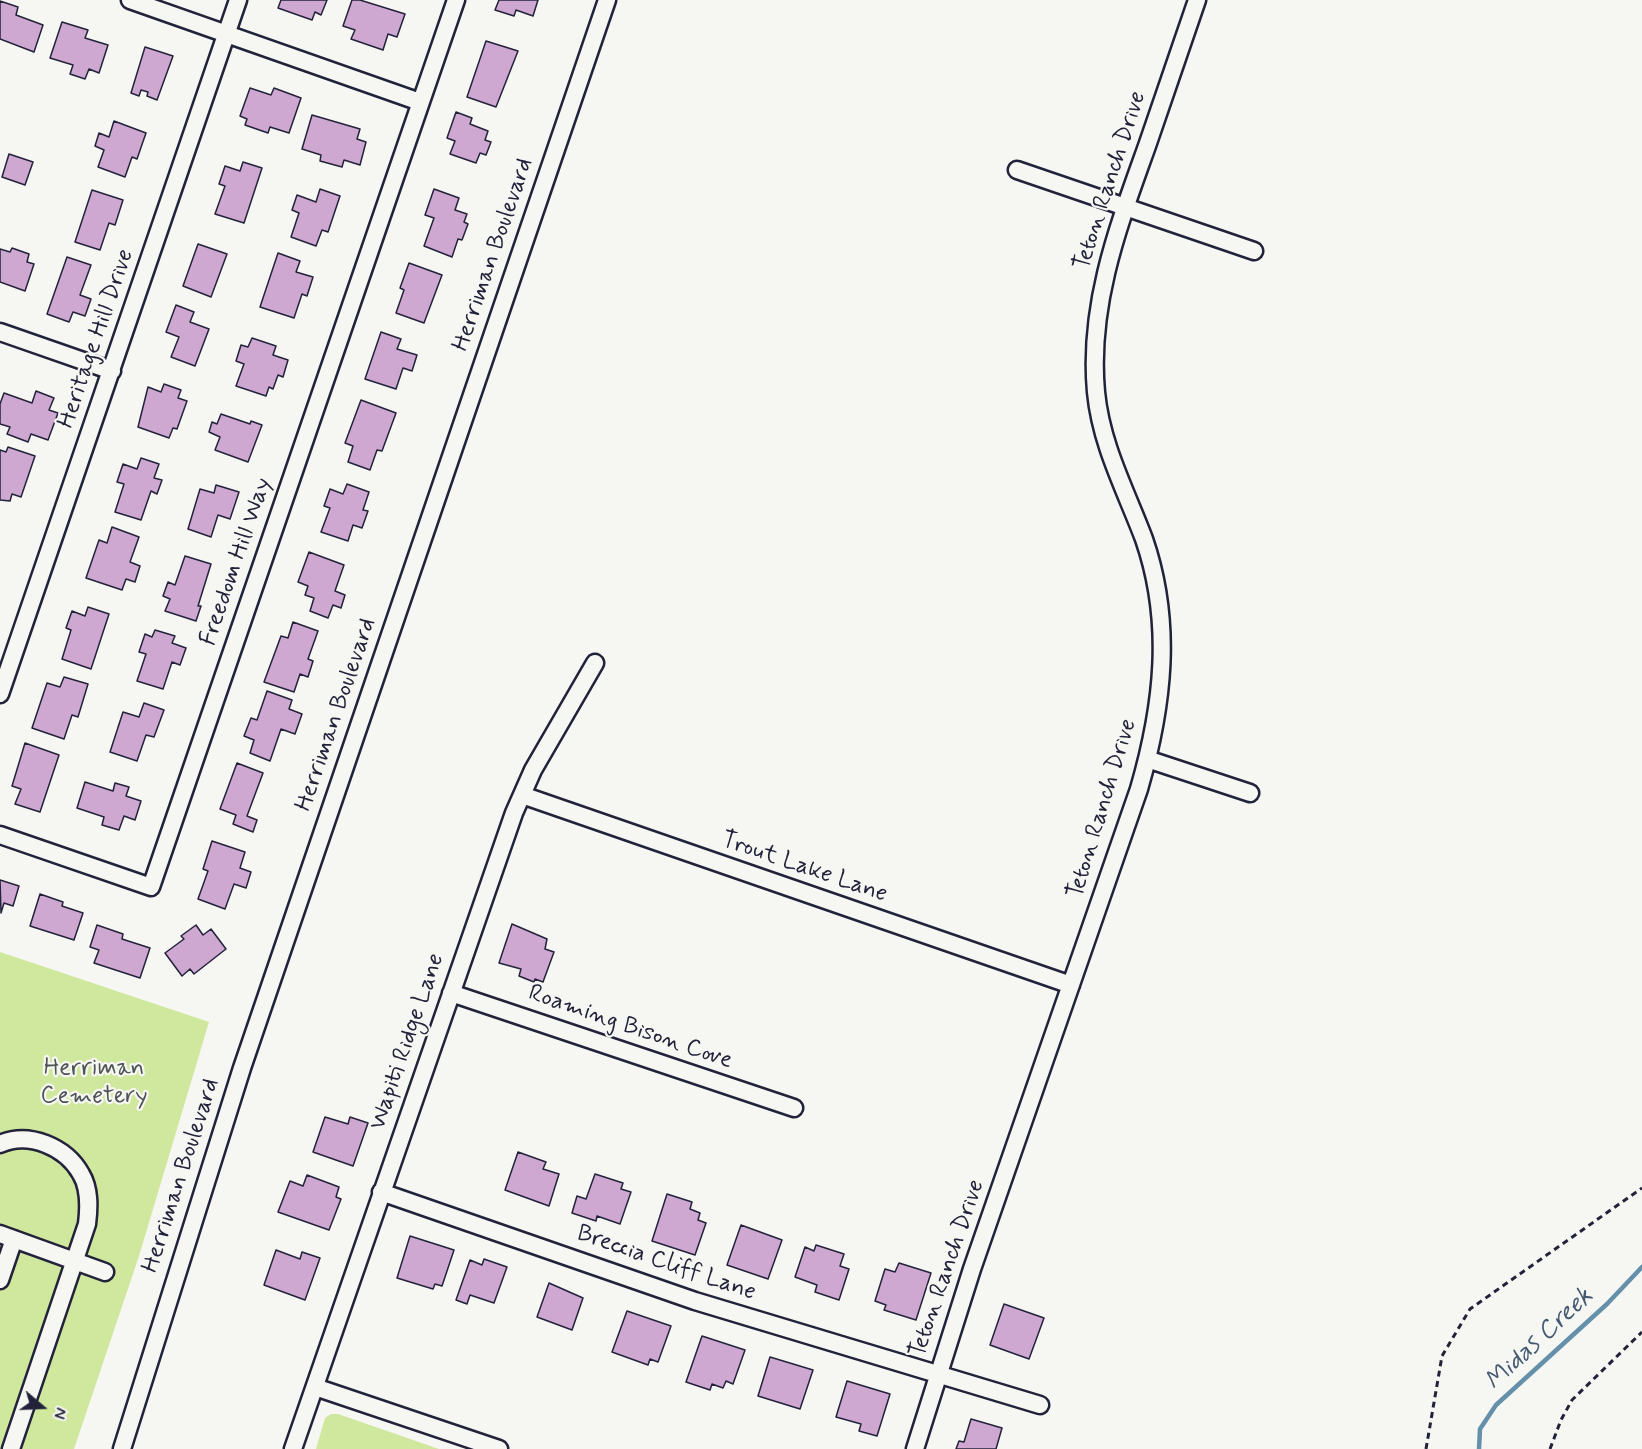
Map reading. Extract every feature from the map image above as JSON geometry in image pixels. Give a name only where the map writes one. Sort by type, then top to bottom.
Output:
[{"type":"street","points":[[130,0],[420,102],[456,0]]},
{"type":"street","name":"Heritage Hill Drive","points":[[0,694],[238,0]]},
{"type":"street","name":"Herriman Boulevard","points":[[122,1449],[246,1057],[607,0]]},
{"type":"street","name":"Teton Ranch Drive","points":[[915,1449],[1147,759],[1161,690],[1160,624],[1155,581],[1144,540],[1116,471],[1106,436],[1096,394],[1095,370],[1101,290],[1113,240],[1197,0]]},
{"type":"street","name":"Freedom Hill Way","points":[[0,835],[151,887],[420,102]]},
{"type":"street","points":[[1017,170],[1254,251]]},
{"type":"street","points":[[0,332],[112,371]]},
{"type":"street","name":"Wapiti Ridge Lane","points":[[293,1449],[381,1192],[522,795],[574,696],[595,663]]},
{"type":"street","points":[[1147,759],[1250,793]]},
{"type":"street","name":"Trout Lake Lane","points":[[522,795],[1071,985]]},
{"type":"street","name":"Roaming Bison Cove","points":[[451,993],[794,1108]]},
{"type":"street","points":[[0,1144],[27,1139],[47,1144],[67,1156],[82,1175],[89,1201],[87,1224],[10,1449]]},
{"type":"street","name":"Breccia Cliff Lane","points":[[381,1192],[723,1310],[939,1372],[1040,1405]]},
{"type":"street","points":[[0,1280],[7,1236],[105,1272]]},
{"type":"street","points":[[315,1387],[498,1449]]},
{"type":"path","points":[[1426,1449],[1442,1356],[1470,1309],[1642,1188]]},
{"type":"path","points":[[1550,1449],[1561,1420],[1572,1400],[1642,1332]]},
{"type":"green space","name":"Herriman Cemetery","points":[[0,952],[209,1022],[139,1256],[74,1449],[0,1449]]},
{"type":"green space","points":[[331,1414],[338,1414],[439,1449],[316,1449],[325,1418]]},
{"type":"building","points":[[281,0],[327,0],[321,15],[315,12],[312,20],[278,8]]},
{"type":"building","points":[[352,0],[360,0],[405,14],[397,37],[388,34],[383,50],[351,39],[355,30],[343,26]]},
{"type":"building","points":[[499,0],[538,0],[533,16],[516,10],[514,16],[495,10]]},
{"type":"building","points":[[0,1],[18,7],[16,15],[43,25],[34,52],[0,39]]},
{"type":"building","points":[[62,22],[88,30],[85,38],[108,45],[99,73],[89,69],[85,79],[70,74],[73,65],[50,58]]},
{"type":"building","points":[[486,41],[518,51],[496,107],[467,97]]},
{"type":"building","points":[[145,47],[173,56],[157,100],[147,96],[148,92],[141,90],[139,96],[131,93]]},
{"type":"building","points":[[250,88],[271,95],[274,88],[301,98],[289,133],[270,127],[268,133],[245,125],[247,119],[240,116]]},
{"type":"building","points":[[456,112],[472,118],[470,124],[488,131],[485,140],[491,142],[486,155],[480,153],[476,163],[450,154],[455,141],[447,138]]},
{"type":"building","points":[[312,115],[360,129],[357,139],[366,142],[360,165],[344,160],[342,167],[320,161],[321,155],[302,149]]},
{"type":"building","points":[[114,121],[146,133],[137,159],[132,157],[125,177],[98,167],[104,150],[95,146],[99,133],[109,137]]},
{"type":"building","points":[[9,154],[33,162],[25,185],[2,177]]},
{"type":"building","points":[[243,162],[262,168],[244,223],[215,214],[225,186],[219,184],[225,166],[240,171]]},
{"type":"building","points":[[320,189],[340,196],[328,232],[322,230],[316,246],[291,237],[299,213],[292,210],[297,195],[316,202]]},
{"type":"building","points":[[434,189],[459,198],[455,210],[467,214],[464,222],[468,224],[462,240],[458,239],[452,257],[424,246],[434,218],[425,215]]},
{"type":"building","points":[[92,190],[123,200],[115,225],[109,223],[100,250],[75,242]]},
{"type":"building","points":[[198,244],[227,254],[211,297],[183,286]]},
{"type":"building","points":[[12,248],[29,254],[27,262],[34,264],[25,291],[0,282],[0,249],[10,252]]},
{"type":"building","points":[[278,253],[300,261],[296,272],[313,277],[307,296],[302,294],[294,318],[260,307]]},
{"type":"building","points":[[67,257],[91,265],[80,295],[91,299],[85,316],[73,312],[69,322],[47,314]]},
{"type":"building","points":[[409,263],[442,275],[424,323],[396,313],[404,290],[400,288]]},
{"type":"building","points":[[176,305],[194,312],[190,322],[209,329],[195,366],[171,357],[179,337],[166,332]]},
{"type":"building","points":[[381,332],[401,339],[397,349],[417,355],[412,371],[403,368],[396,389],[365,379]]},
{"type":"building","points":[[252,338],[276,346],[273,355],[288,360],[283,377],[278,375],[273,389],[269,387],[266,396],[236,386],[244,364],[236,361],[241,345],[248,347]]},
{"type":"building","points":[[164,384],[181,390],[178,398],[187,401],[177,429],[173,428],[169,438],[138,427],[148,387],[161,392]]},
{"type":"building","points":[[36,391],[54,398],[49,410],[58,413],[48,440],[31,434],[28,442],[7,434],[10,427],[0,424],[0,404],[4,393],[32,403]]},
{"type":"building","points":[[361,400],[396,413],[382,451],[377,450],[370,470],[348,462],[353,446],[345,443]]},
{"type":"building","points":[[221,414],[250,424],[251,421],[262,425],[248,462],[215,450],[220,437],[209,432],[212,422],[217,424]]},
{"type":"building","points":[[8,447],[35,456],[21,497],[12,494],[10,501],[0,500],[0,450],[6,452]]},
{"type":"building","points":[[141,458],[159,464],[154,478],[162,480],[157,494],[151,491],[141,520],[115,512],[124,484],[117,482],[123,464],[137,469]]},
{"type":"building","points":[[347,484],[369,492],[363,510],[368,511],[362,528],[353,525],[348,541],[321,532],[330,508],[324,506],[330,489],[343,494]]},
{"type":"building","points":[[216,485],[239,492],[230,519],[218,515],[211,537],[188,529],[200,489],[214,493]]},
{"type":"building","points":[[112,527],[139,537],[130,562],[140,566],[135,582],[126,579],[122,590],[86,578],[99,540],[107,543]]},
{"type":"building","points":[[309,552],[344,565],[335,591],[345,595],[341,608],[333,605],[328,618],[310,611],[314,598],[305,595],[308,586],[298,582]]},
{"type":"building","points":[[185,556],[211,564],[198,606],[201,606],[196,621],[165,611],[170,599],[163,596],[168,582],[175,585]]},
{"type":"building","points":[[88,607],[109,614],[91,669],[62,659],[71,630],[66,628],[72,611],[85,616]]},
{"type":"building","points":[[293,622],[318,631],[308,659],[313,661],[308,677],[300,674],[294,692],[264,682],[281,636],[288,638]]},
{"type":"building","points":[[155,630],[175,636],[172,643],[186,648],[180,665],[172,662],[163,689],[137,681],[146,654],[139,652],[145,634],[152,637]]},
{"type":"building","points":[[64,677],[88,684],[78,717],[72,715],[64,739],[32,728],[47,683],[60,687]]},
{"type":"building","points":[[267,691],[292,700],[289,709],[302,714],[295,734],[281,729],[270,761],[250,753],[254,740],[244,736],[251,718],[257,720]]},
{"type":"building","points":[[144,703],[164,710],[154,737],[146,735],[137,761],[110,752],[123,712],[139,717]]},
{"type":"building","points":[[25,743],[59,755],[40,812],[15,804],[21,789],[12,786]]},
{"type":"building","points":[[237,763],[263,773],[247,816],[257,820],[253,832],[233,824],[236,815],[220,809]]},
{"type":"building","points":[[85,782],[113,791],[115,783],[129,787],[126,796],[141,801],[135,820],[124,816],[119,830],[102,825],[104,817],[77,808]]},
{"type":"building","points":[[212,841],[245,852],[240,868],[251,872],[246,888],[234,884],[225,909],[198,899],[208,871],[203,869]]},
{"type":"building","points":[[0,880],[19,886],[13,906],[4,903],[1,913]]},
{"type":"building","points":[[40,894],[63,902],[62,906],[83,913],[74,940],[30,926]]},
{"type":"building","points":[[512,924],[547,939],[545,949],[554,952],[543,982],[535,979],[534,982],[519,976],[521,969],[499,963]]},
{"type":"building","points":[[97,925],[123,934],[122,939],[150,948],[140,978],[94,963],[99,950],[90,947]]},
{"type":"building","points":[[196,925],[203,935],[211,929],[226,949],[194,974],[190,969],[182,976],[165,953],[184,939],[181,936]]},
{"type":"building","points":[[325,1117],[348,1124],[350,1117],[368,1123],[353,1166],[313,1152]]},
{"type":"building","points":[[518,1152],[546,1162],[543,1169],[559,1174],[549,1206],[505,1190]]},
{"type":"building","points":[[595,1174],[623,1183],[621,1189],[631,1192],[620,1224],[597,1216],[596,1221],[572,1213],[577,1196],[586,1199]]},
{"type":"building","points":[[307,1175],[339,1187],[336,1197],[341,1199],[329,1230],[278,1212],[290,1181],[303,1186]]},
{"type":"building","points":[[667,1194],[692,1202],[690,1209],[700,1213],[698,1220],[706,1223],[695,1255],[652,1241]]},
{"type":"building","points":[[741,1225],[782,1240],[768,1279],[727,1265]]},
{"type":"building","points":[[410,1236],[454,1250],[442,1286],[435,1284],[433,1289],[397,1278]]},
{"type":"building","points":[[816,1245],[844,1254],[840,1266],[849,1269],[839,1300],[815,1292],[817,1285],[795,1277],[805,1247],[814,1251]]},
{"type":"building","points":[[276,1250],[300,1259],[302,1252],[320,1258],[305,1300],[264,1285]]},
{"type":"building","points":[[484,1259],[507,1267],[494,1303],[470,1295],[467,1304],[456,1300],[470,1260],[482,1265]]},
{"type":"building","points":[[899,1263],[931,1273],[916,1320],[884,1310],[886,1305],[875,1301],[885,1269],[895,1272]]},
{"type":"building","points":[[549,1283],[583,1298],[572,1330],[537,1317]]},
{"type":"building","points":[[1004,1304],[1044,1318],[1029,1359],[990,1345]]},
{"type":"building","points":[[627,1311],[671,1326],[658,1362],[650,1359],[648,1365],[612,1352]]},
{"type":"building","points":[[702,1336],[745,1350],[733,1384],[726,1381],[723,1388],[712,1384],[710,1390],[686,1382]]},
{"type":"building","points":[[770,1357],[813,1370],[800,1409],[758,1396]]},
{"type":"building","points":[[847,1381],[890,1394],[877,1436],[859,1431],[861,1424],[836,1417]]},
{"type":"building","points":[[971,1419],[1002,1428],[996,1449],[956,1449],[959,1441],[964,1442]]},
{"type":"waterway","name":"Midas Creek","points":[[1479,1449],[1480,1429],[1496,1405],[1607,1304],[1642,1267]]}]
